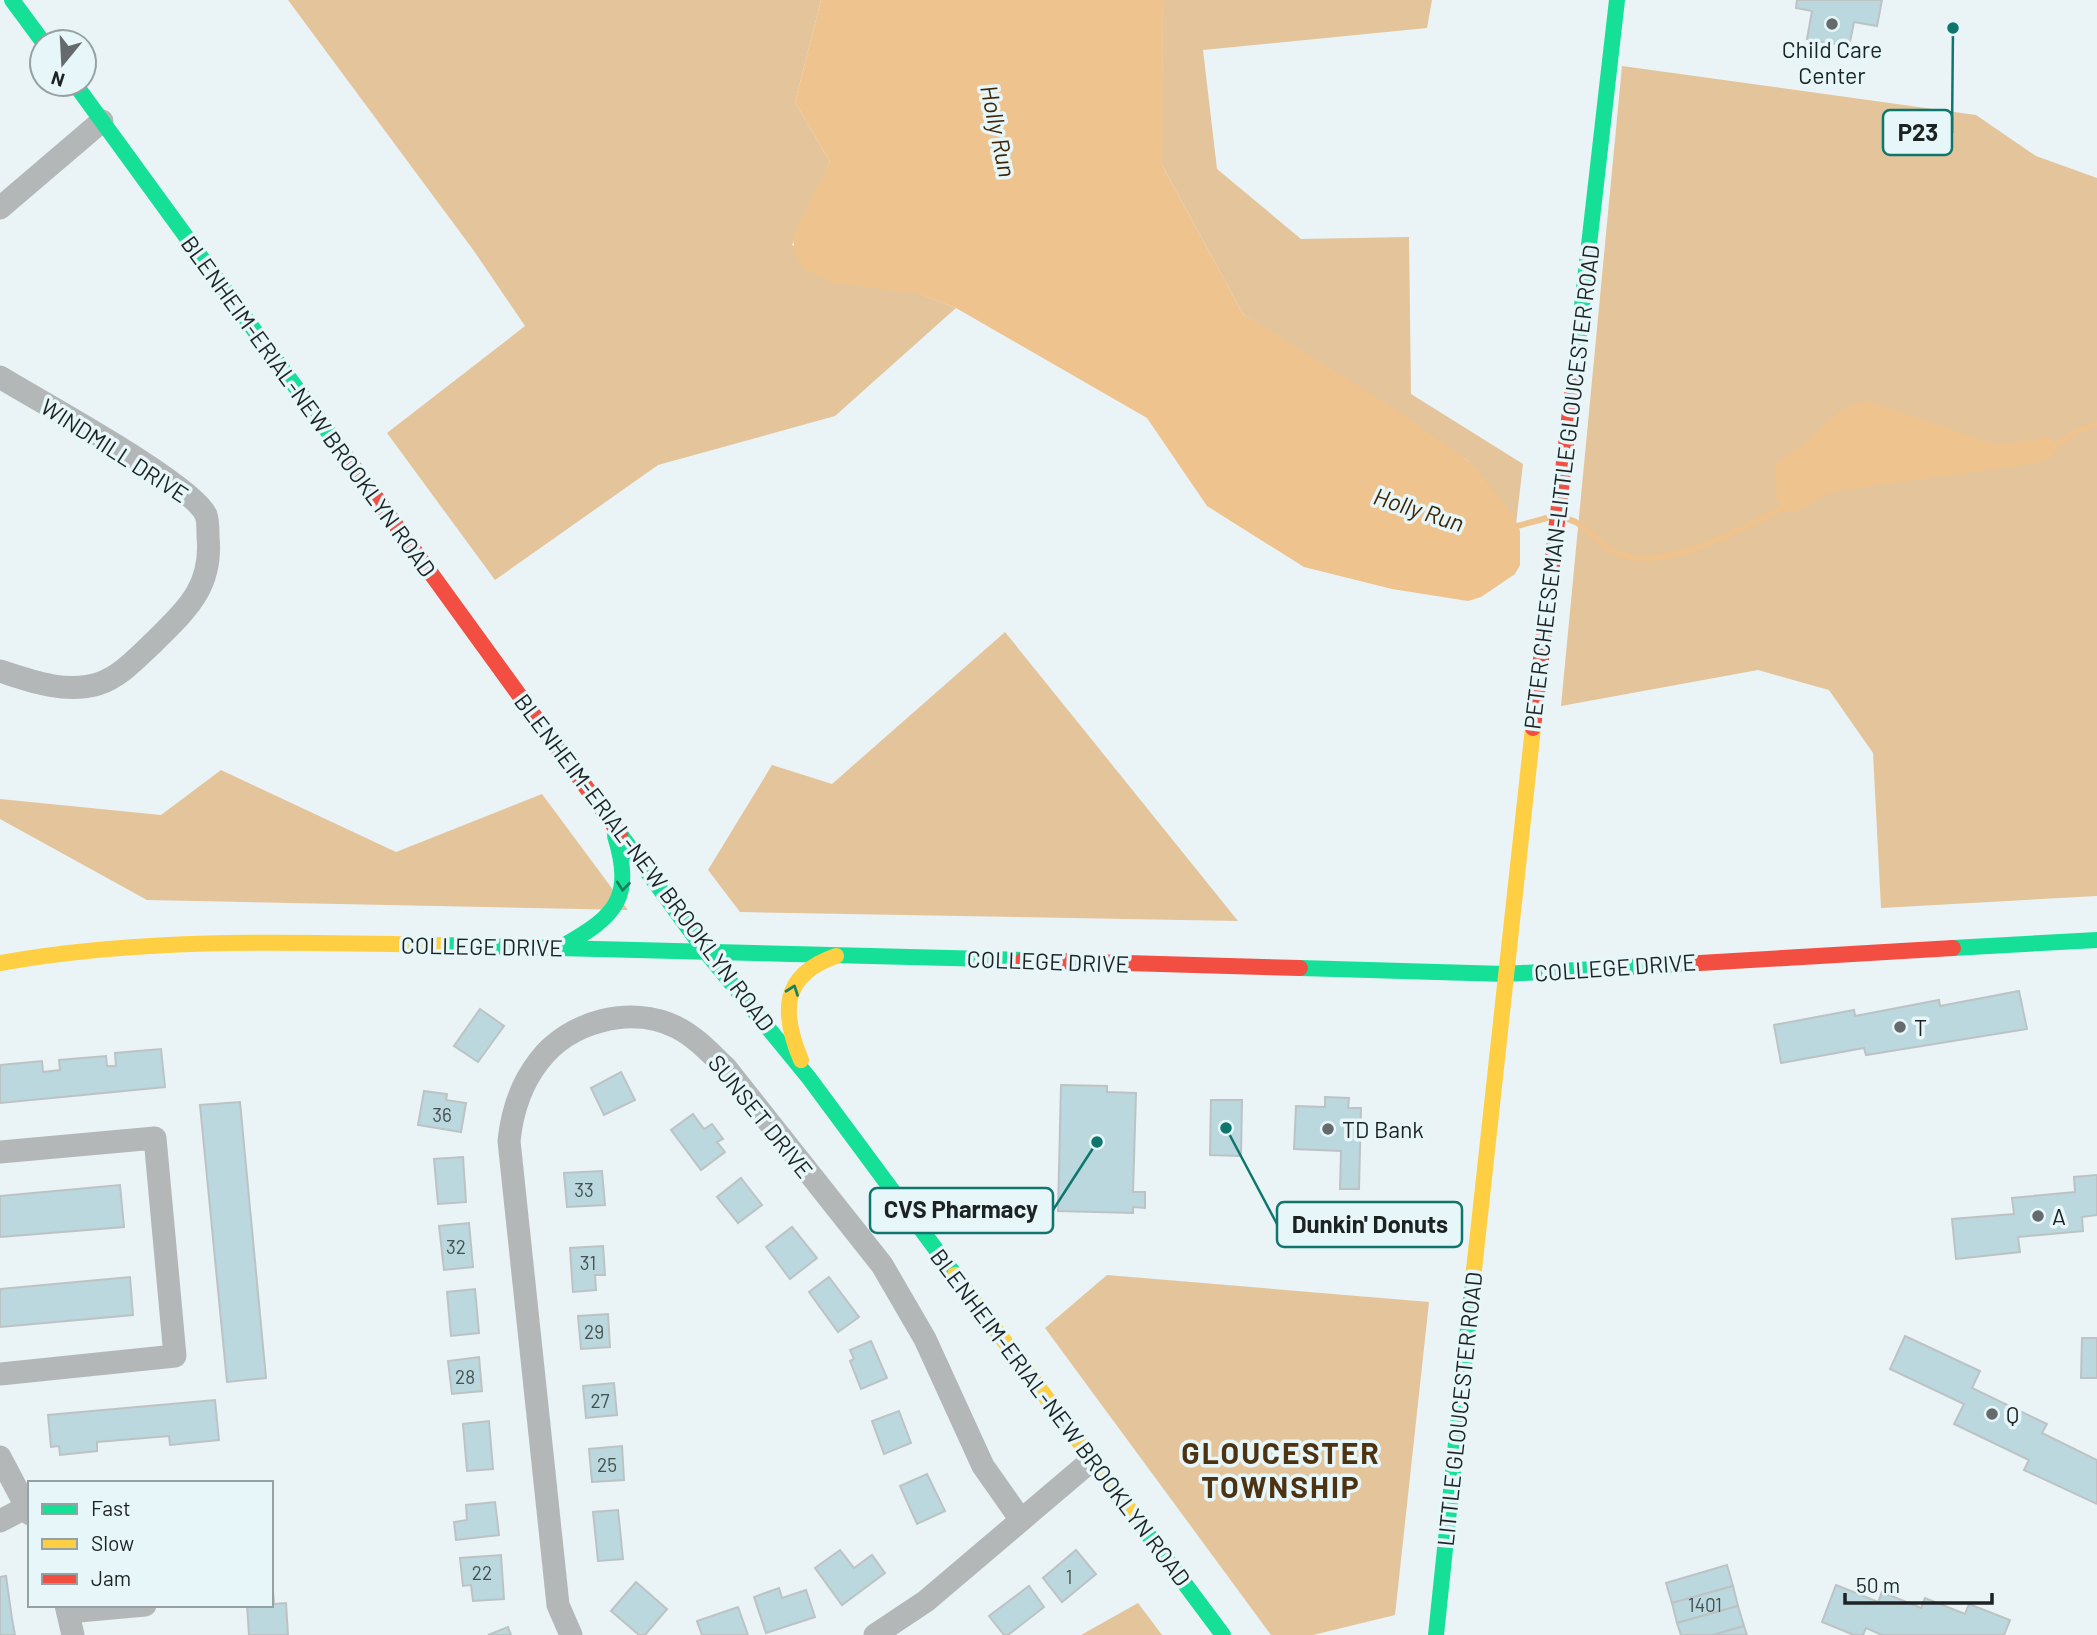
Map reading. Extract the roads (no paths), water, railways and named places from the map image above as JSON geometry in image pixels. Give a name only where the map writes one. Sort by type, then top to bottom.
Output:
[{"type":"main road","points":[[12,0],[33,28]]},
{"type":"main road","name":"PETER CHEESEMAN-LITTLE GLOUCESTER ROAD","points":[[1504,974],[1617,0]]},
{"type":"main road","name":"BLENHEIM-ERIAL-NEW BROOKLYN ROAD","points":[[85,98],[705,951],[809,1078],[1223,1635]]},
{"type":"main road","points":[[562,947],[608,920],[620,904],[624,877],[620,850],[596,799]]},
{"type":"main road","name":"COLLEGE DRIVE","points":[[0,963],[45,955],[211,941],[562,947],[1504,974],[2097,940]]},
{"type":"main road","points":[[809,1078],[792,1039],[789,996],[797,979],[810,966],[841,955]]},
{"type":"main road","name":"LITTLE GLOUCESTER ROAD","points":[[1436,1635],[1504,974]]},
{"type":"street","points":[[0,208],[102,121]]},
{"type":"street","name":"WINDMILL DRIVE","points":[[0,377],[180,486],[206,516],[211,557],[204,580],[192,604],[129,666],[100,683],[75,687],[46,685],[0,671]]},
{"type":"street","name":"SUNSET DRIVE","points":[[570,1635],[558,1605],[509,1141],[517,1098],[538,1061],[551,1048],[581,1028],[618,1016],[650,1018],[674,1026],[696,1039],[726,1068],[882,1265],[925,1339],[982,1466],[1021,1520]]},
{"type":"street","points":[[0,1152],[155,1138],[175,1356],[0,1374]]},
{"type":"street","points":[[0,1457],[28,1510],[0,1521]]},
{"type":"street","points":[[875,1635],[926,1601],[1092,1460]]},
{"type":"street","points":[[73,1635],[67,1609],[106,1607]]},
{"type":"water","points":[[821,0],[1163,0],[1162,165],[1243,314],[1389,405],[1470,462],[1512,513],[1520,531],[1520,565],[1515,574],[1481,597],[1468,601],[1392,589],[1304,567],[1207,506],[1147,418],[956,308],[919,294],[834,283],[804,269],[795,256],[793,236],[830,162],[795,102]]},
{"type":"water","points":[[1868,401],[1998,445],[2050,437],[2057,450],[2050,458],[2037,463],[1834,491],[1795,512],[1783,511],[1777,500],[1775,464],[1803,445],[1840,411]]},
{"type":"waterway","name":"Holly Run","points":[[2049,449],[2078,431],[2097,424]]},
{"type":"waterway","name":"Holly Run","points":[[1568,519],[1582,526],[1616,553],[1636,558],[1657,558],[1703,546],[1786,506]]},
{"type":"waterway","name":"Holly Run","points":[[1510,528],[1547,518]]},
{"type":"place","name":"Child Care Center","points":[[1832,24]]},
{"type":"place","name":"P23","points":[[1953,28]]},
{"type":"place","name":"T","points":[[1900,1027]]},
{"type":"place","name":"Dunkin' Donuts","points":[[1226,1128]]},
{"type":"place","name":"TD Bank","points":[[1328,1129]]},
{"type":"place","name":"CVS Pharmacy","points":[[1097,1142]]},
{"type":"place","name":"A","points":[[2038,1216]]},
{"type":"place","name":"Q","points":[[1992,1414]]},
{"type":"district","name":"GLOUCESTER TOWNSHIP","points":[[1281,1469]]}]
